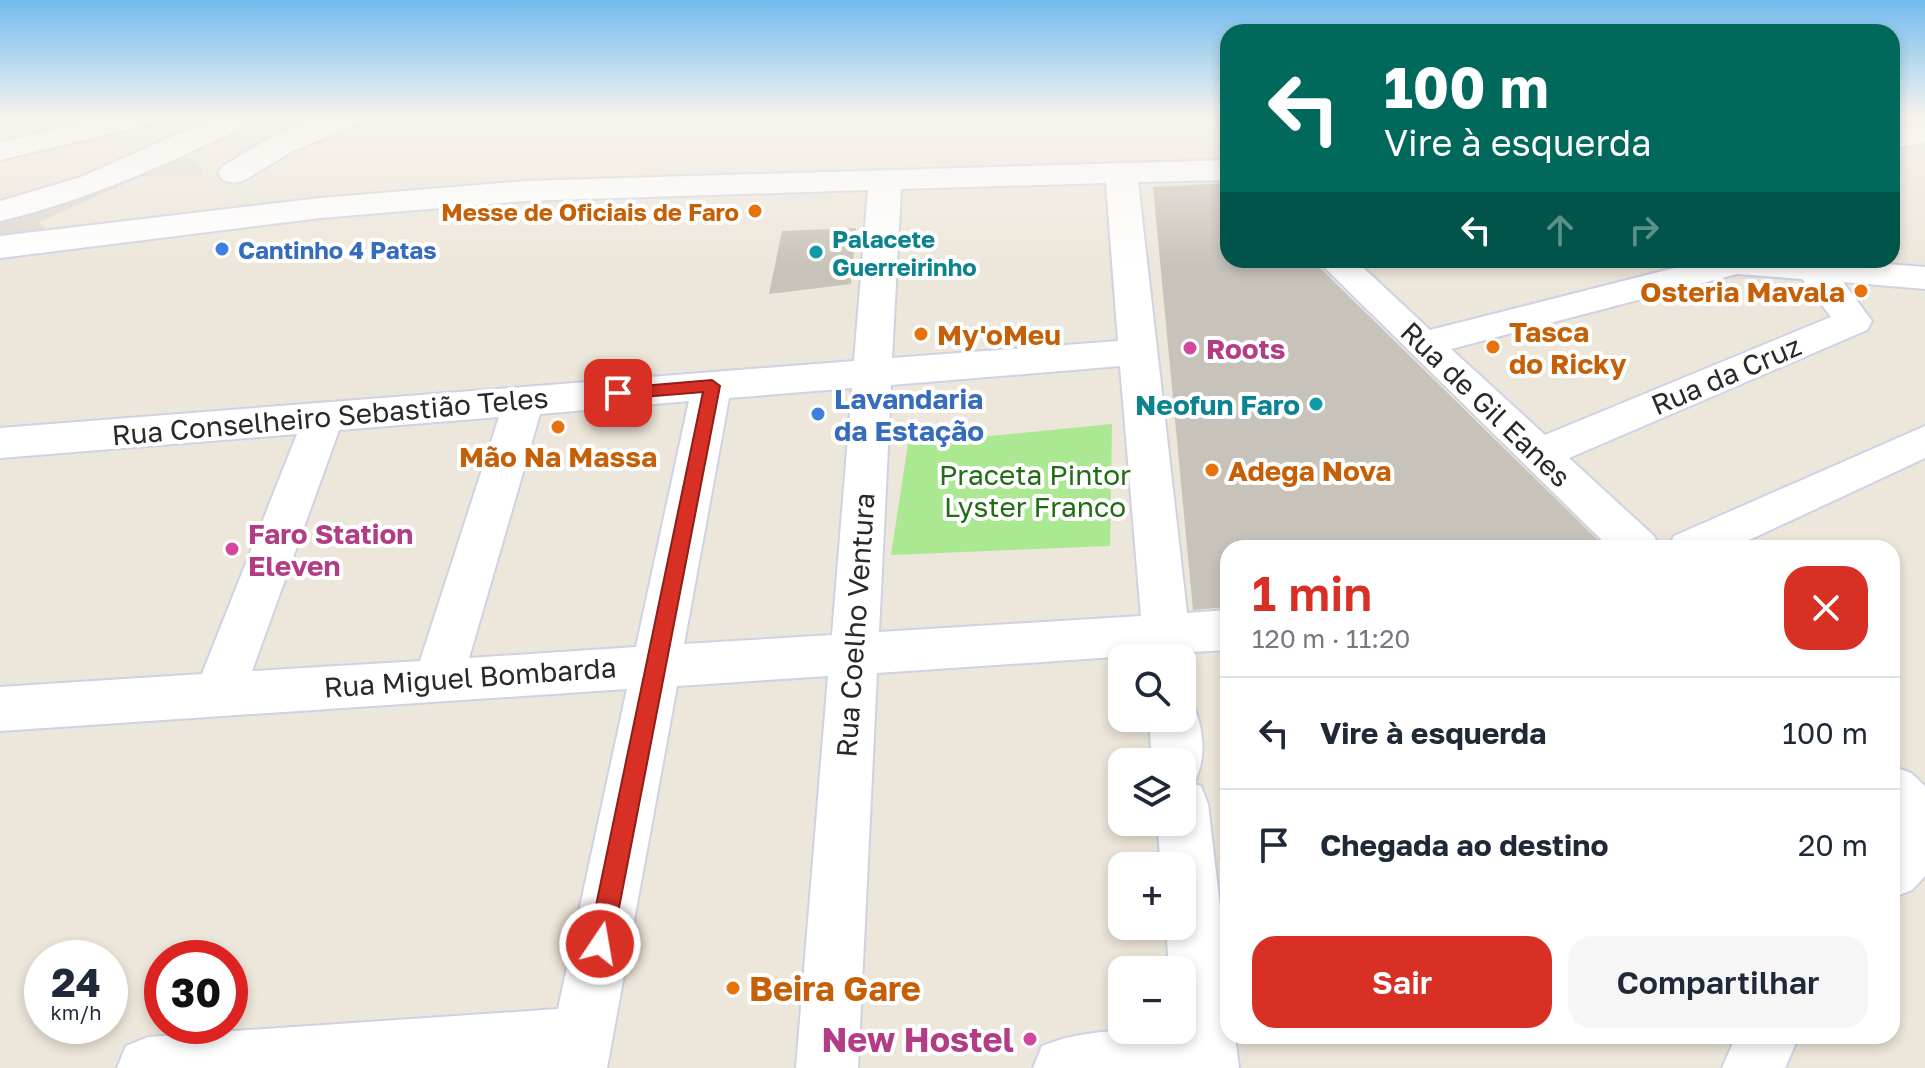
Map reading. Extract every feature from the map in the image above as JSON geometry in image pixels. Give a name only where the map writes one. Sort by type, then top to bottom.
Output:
[{"type":"street","points":[[0,211],[30,205],[130,167]]},
{"type":"street","points":[[207,224],[237,188],[234,173],[223,167]]},
{"type":"street","points":[[234,173],[244,167]]},
{"type":"street","points":[[0,247],[320,208],[525,191],[1220,170]]},
{"type":"street","points":[[1121,174],[1167,644]]},
{"type":"street","name":"Rua Coelho Ventura","points":[[827,1068],[885,181]]},
{"type":"street","name":"Rua de Gil Eanes","points":[[1342,268],[1630,540]]},
{"type":"street","points":[[1423,344],[1710,268]]},
{"type":"street","points":[[1803,268],[1925,278]]},
{"type":"street","name":"Rua da Cruz","points":[[1539,454],[1854,321],[1813,269]]},
{"type":"street","name":"Rua Conselheiro Sebastião Teles","points":[[0,443],[1138,352]]},
{"type":"street","points":[[148,1068],[578,1053],[712,386]]},
{"type":"street","points":[[438,679],[524,401]]},
{"type":"street","points":[[219,694],[324,417]]},
{"type":"street","points":[[1708,540],[1925,441]]},
{"type":"street","name":"Rua Miguel Bombarda","points":[[1175,644],[1220,632]]},
{"type":"street","name":"Rua Miguel Bombarda","points":[[0,709],[853,654],[1108,648]]},
{"type":"street","points":[[1900,798],[1925,822]]},
{"type":"street","points":[[1064,1068],[1203,1063],[1185,836]]},
{"type":"street","points":[[1900,863],[1925,837]]},
{"type":"street","points":[[1753,1068],[1765,1044]]},
{"type":"green space","name":"Praceta Pintor Lyster Franco","points":[[1112,424],[1110,546],[891,555],[908,444]]},
{"type":"shaded area","points":[[148,167],[200,167],[203,176],[143,176],[39,222],[47,230],[0,236],[0,218],[68,203]]},
{"type":"building","name":"Neofun Faro","points":[[1220,183],[1220,268],[1320,268],[1598,540],[1220,540],[1220,608],[1193,610],[1153,187]]},
{"type":"building","name":"Palacete Guerreirinho","points":[[856,228],[851,284],[769,294],[782,231]]},
{"type":"place","name":"Messe de Oficiais de Faro","points":[[755,211]]},
{"type":"place","name":"Cantinho 4 Patas","points":[[222,249]]},
{"type":"place","name":"Palacete Guerreirinho","points":[[816,252]]},
{"type":"place","name":"Osteria Mavala","points":[[1861,291]]},
{"type":"place","name":"My'oMeu","points":[[921,334]]},
{"type":"place","name":"Tasca do Ricky","points":[[1493,347]]},
{"type":"place","name":"Roots","points":[[1190,348]]},
{"type":"place","name":"Neofun Faro","points":[[1316,404]]},
{"type":"place","name":"Lavandaria da Estação","points":[[818,414]]},
{"type":"place","name":"Mão Na Massa","points":[[558,427]]},
{"type":"place","name":"Adega Nova","points":[[1212,470]]},
{"type":"place","name":"Faro Station Eleven","points":[[232,549]]},
{"type":"place","name":"Beira Gare","points":[[733,988]]},
{"type":"place","name":"New Hostel","points":[[1030,1039]]},
{"type":"route","points":[[600,944],[712,386],[618,393]]}]
